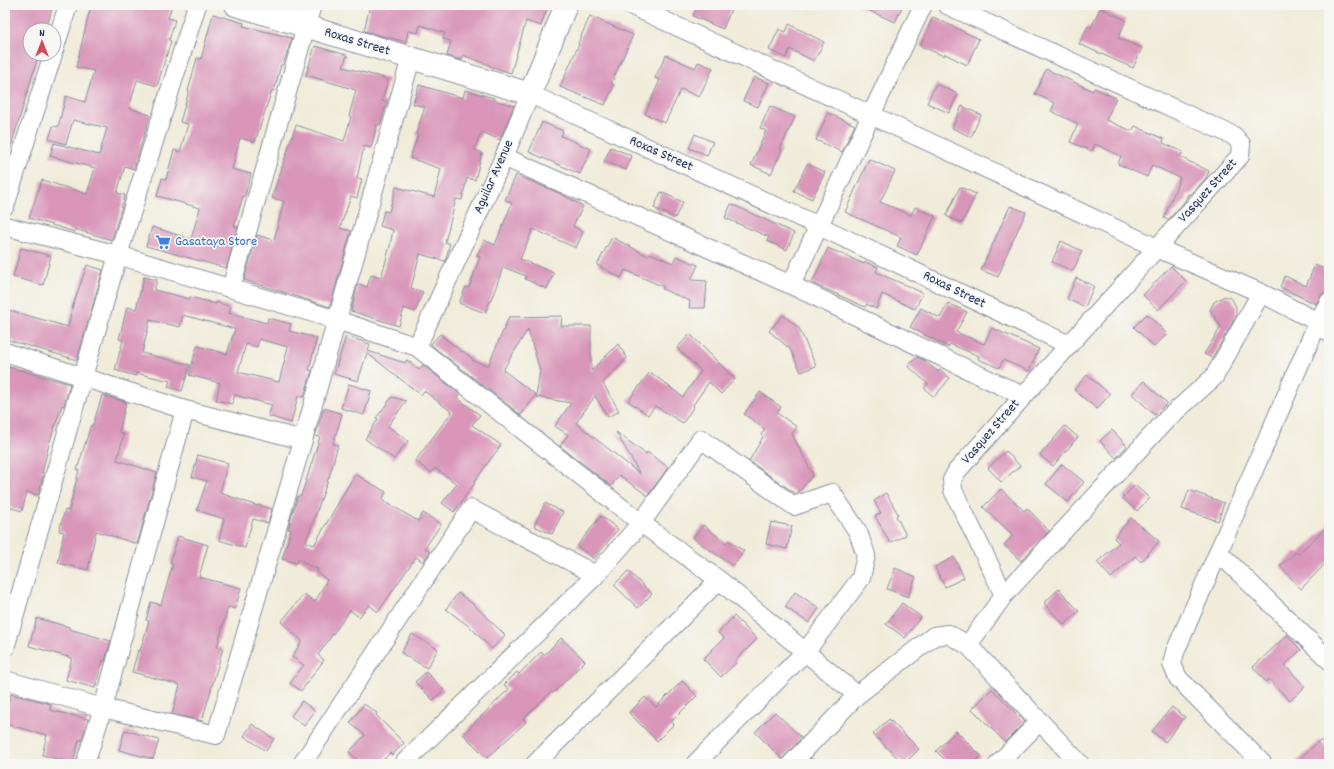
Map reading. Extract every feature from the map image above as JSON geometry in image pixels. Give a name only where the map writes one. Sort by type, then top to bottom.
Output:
[{"type":"street","points":[[62,24],[68,5]]},
{"type":"street","points":[[5,648],[118,255],[197,5]]},
{"type":"street","name":"Roxas Street","points":[[236,5],[530,94],[819,226],[1068,345]]},
{"type":"street","points":[[231,288],[312,5]]},
{"type":"street","name":"Aguilar Avenue","points":[[416,346],[504,157],[566,5]]},
{"type":"street","points":[[630,5],[1157,248],[1261,293],[1324,327]]},
{"type":"street","points":[[791,285],[923,5]]},
{"type":"street","name":"Vasquez Street","points":[[947,5],[1234,136],[1241,144],[1240,156],[1068,345],[957,471],[952,480],[953,490],[1004,595]]},
{"type":"street","points":[[5,680],[103,708],[216,735],[303,440],[411,58]]},
{"type":"street","points":[[5,206],[50,62]]},
{"type":"street","points":[[504,157],[791,285],[1023,396]]},
{"type":"street","points":[[5,226],[118,255],[337,320],[416,346],[641,523],[719,580],[857,695]]},
{"type":"street","points":[[968,645],[1004,595],[1167,419],[1214,377],[1261,293]]},
{"type":"street","points":[[1263,764],[1178,678],[1172,664],[1175,652],[1218,552],[1324,327],[1329,302]]},
{"type":"street","points":[[5,352],[185,410],[303,440]]},
{"type":"street","points":[[85,764],[103,708],[185,410]]},
{"type":"street","points":[[403,764],[596,575],[641,523],[700,439],[794,506],[832,493],[858,532],[866,555],[861,578],[806,651],[695,764]]},
{"type":"street","points":[[302,764],[471,509],[596,575]]},
{"type":"street","points":[[1218,552],[1329,660]]},
{"type":"street","points":[[535,764],[719,580]]},
{"type":"street","points":[[791,764],[857,695],[934,636],[948,634],[968,645],[1080,764]]},
{"type":"street","points":[[998,764],[1039,722]]},
{"type":"building","points":[[5,5],[53,5],[48,22],[22,22],[22,62],[37,62],[8,156],[5,156]]},
{"type":"building","points":[[91,5],[172,5],[168,18],[175,20],[169,40],[171,41],[157,86],[137,80],[129,108],[150,115],[134,169],[125,166],[117,193],[125,195],[112,240],[75,229],[75,232],[29,218],[42,180],[87,194],[95,168],[50,156],[54,143],[99,155],[107,128],[73,120],[66,144],[49,139],[53,126],[58,127],[66,96],[85,102],[94,71],[76,67]]},
{"type":"building","points":[[370,5],[548,5],[541,26],[526,21],[511,73],[463,55],[462,60],[447,56],[451,41],[443,39],[445,33],[420,25],[418,33],[408,31],[406,42],[364,31]]},
{"type":"building","points":[[698,5],[733,5],[723,29],[693,16]]},
{"type":"building","points":[[856,5],[903,5],[895,22]]},
{"type":"building","points":[[1100,8],[1126,20],[1118,38],[1142,48],[1133,68],[1079,44],[1088,26],[1091,28]]},
{"type":"building","points":[[213,14],[244,23],[243,26],[292,38],[283,65],[281,65],[274,91],[272,90],[255,142],[240,138],[232,169],[251,174],[234,226],[238,227],[226,268],[146,246],[152,227],[191,239],[200,208],[157,196],[162,178],[166,179],[174,150],[180,152],[188,124],[180,122],[197,58],[201,59]]},
{"type":"building","points":[[590,16],[633,35],[611,84],[614,85],[605,105],[560,87]]},
{"type":"building","points":[[933,17],[979,39],[967,65],[945,54],[944,56],[920,46]]},
{"type":"building","points":[[789,24],[824,42],[814,61],[790,49],[786,58],[769,50],[779,29],[786,32]]},
{"type":"building","points":[[315,46],[347,55],[343,67],[388,79],[382,101],[387,102],[380,125],[377,124],[371,148],[364,146],[357,178],[362,179],[357,198],[351,196],[340,228],[351,231],[330,307],[244,280],[257,235],[274,240],[284,201],[272,198],[296,125],[344,141],[351,117],[349,116],[356,90],[306,75]]},
{"type":"building","points":[[666,55],[695,68],[698,62],[713,68],[699,97],[681,89],[665,123],[645,114],[660,80],[655,78]]},
{"type":"building","points":[[1046,69],[1093,91],[1094,88],[1116,98],[1106,120],[1132,131],[1135,126],[1164,139],[1163,143],[1183,152],[1180,157],[1209,171],[1206,178],[1190,195],[1188,194],[1185,201],[1168,220],[1164,218],[1180,178],[1152,165],[1147,177],[1118,164],[1121,156],[1095,144],[1092,151],[1070,142],[1078,124],[1051,111],[1055,103],[1035,94]]},
{"type":"building","points":[[754,77],[769,83],[758,107],[743,101]]},
{"type":"building","points":[[936,84],[958,94],[949,113],[927,103]]},
{"type":"building","points":[[419,85],[463,98],[465,90],[494,98],[494,100],[514,106],[500,140],[482,132],[474,149],[482,153],[475,180],[467,178],[462,200],[456,199],[445,242],[450,244],[445,261],[420,254],[411,288],[423,292],[415,312],[404,308],[399,326],[351,311],[358,284],[367,287],[371,275],[381,278],[393,230],[380,226],[384,211],[389,212],[396,187],[434,197],[441,169],[410,158],[425,107],[413,104]]},
{"type":"building","points":[[770,106],[795,117],[780,149],[782,150],[771,174],[751,165],[766,131],[760,128]]},
{"type":"building","points":[[962,106],[981,115],[971,137],[952,128]]},
{"type":"building","points":[[828,113],[855,125],[842,152],[816,140]]},
{"type":"building","points":[[542,122],[563,131],[561,136],[591,149],[580,174],[529,152]]},
{"type":"building","points":[[695,134],[713,142],[707,155],[689,148]]},
{"type":"building","points":[[611,147],[632,156],[626,170],[604,161]]},
{"type":"building","points":[[869,159],[895,171],[880,202],[911,215],[915,207],[935,216],[917,255],[897,246],[901,237],[845,212]]},
{"type":"building","points":[[807,164],[825,172],[812,199],[794,191]]},
{"type":"building","points":[[516,175],[561,194],[583,206],[573,226],[583,232],[576,248],[533,229],[520,259],[554,273],[547,289],[525,279],[526,276],[503,267],[485,313],[459,303],[466,287],[469,288],[480,257],[477,256],[484,240],[495,245],[512,203],[505,200]]},
{"type":"building","points":[[960,187],[976,194],[962,223],[946,216]]},
{"type":"building","points":[[661,192],[683,202],[675,218],[654,208]]},
{"type":"building","points":[[731,204],[794,233],[787,250],[767,241],[769,237],[725,218]]},
{"type":"building","points":[[1010,206],[1026,212],[1003,262],[998,277],[981,270]]},
{"type":"building","points":[[612,237],[648,256],[650,253],[673,263],[676,256],[698,265],[691,280],[707,281],[705,308],[689,308],[690,301],[662,289],[664,287],[625,270],[621,278],[597,265]]},
{"type":"building","points":[[1061,241],[1082,251],[1073,271],[1052,262]]},
{"type":"building","points":[[21,248],[51,256],[43,285],[13,277]]},
{"type":"building","points":[[828,248],[864,264],[865,262],[878,267],[876,272],[923,293],[915,309],[882,294],[876,309],[867,304],[865,307],[812,283]]},
{"type":"building","points":[[87,265],[103,270],[77,360],[5,339],[5,309],[68,327],[73,305]]},
{"type":"building","points":[[1315,265],[1329,271],[1329,292],[1323,293],[1316,304],[1280,287],[1285,276],[1306,286]]},
{"type":"building","points":[[1171,266],[1186,281],[1158,310],[1143,295]]},
{"type":"building","points":[[144,277],[157,280],[154,290],[216,304],[216,302],[231,307],[229,313],[267,323],[268,318],[291,324],[289,331],[317,338],[309,370],[312,371],[304,397],[298,396],[291,423],[268,416],[272,405],[235,395],[232,404],[216,400],[220,383],[189,375],[197,346],[227,354],[235,329],[183,315],[180,327],[150,320],[142,353],[190,365],[182,391],[168,387],[170,381],[136,373],[136,376],[115,370],[123,340],[119,339],[127,307],[136,309]],"holes":[[[259,339],[288,347],[279,382],[238,372],[246,344],[257,347]]]},
{"type":"building","points":[[1076,278],[1094,286],[1085,307],[1067,299]]},
{"type":"building","points":[[1225,296],[1232,299],[1236,307],[1236,317],[1212,358],[1204,354],[1221,327],[1210,310],[1214,302]]},
{"type":"building","points":[[948,303],[967,312],[956,332],[984,344],[992,328],[1039,349],[1029,371],[1003,360],[999,368],[978,359],[979,356],[950,344],[948,347],[910,327],[921,308],[940,318]]},
{"type":"building","points":[[1147,314],[1167,334],[1154,347],[1134,327]]},
{"type":"building","points":[[783,315],[799,328],[816,366],[801,372],[790,349],[769,331]]},
{"type":"building","points":[[562,316],[561,326],[591,326],[591,371],[618,344],[627,358],[603,383],[619,411],[608,417],[595,396],[576,423],[640,474],[616,432],[646,454],[647,452],[668,467],[648,496],[619,475],[611,486],[560,446],[568,435],[555,426],[571,403],[536,397],[540,371],[528,329],[503,370],[536,395],[521,415],[431,344],[440,334],[472,358],[472,360],[488,366],[509,317]]},
{"type":"building","points":[[690,334],[735,379],[721,394],[709,382],[683,423],[655,406],[648,415],[628,401],[650,372],[683,397],[701,371],[677,348]]},
{"type":"building","points":[[346,336],[370,344],[368,351],[405,363],[407,360],[419,370],[423,365],[460,394],[457,398],[480,415],[472,425],[501,445],[454,512],[442,503],[457,484],[435,468],[431,473],[415,461],[452,412],[424,391],[421,395],[367,353],[358,381],[334,374]]},
{"type":"building","points":[[917,357],[925,361],[938,372],[940,370],[950,378],[934,397],[924,388],[928,384],[908,366]]},
{"type":"building","points":[[5,366],[70,384],[64,406],[62,405],[49,444],[42,473],[44,473],[38,495],[27,492],[22,511],[5,506]]},
{"type":"building","points":[[1087,375],[1110,394],[1097,409],[1074,390]]},
{"type":"building","points":[[1144,381],[1167,403],[1155,415],[1132,394]]},
{"type":"building","points":[[349,384],[371,391],[364,415],[341,408]]},
{"type":"building","points":[[760,392],[781,407],[777,413],[797,427],[792,434],[813,475],[796,494],[749,461],[763,437],[761,435],[765,429],[744,414]]},
{"type":"building","points":[[102,395],[126,402],[119,432],[124,434],[117,460],[157,473],[137,544],[96,531],[88,570],[58,563],[64,532],[59,531],[65,510],[69,511],[79,470],[77,470]]},
{"type":"building","points":[[392,397],[406,401],[388,426],[408,441],[394,459],[365,439],[378,419],[376,418]]},
{"type":"building","points":[[324,408],[342,414],[333,444],[338,445],[330,474],[306,542],[314,545],[355,474],[386,492],[382,500],[418,521],[423,513],[441,524],[425,548],[430,552],[423,562],[416,557],[378,612],[369,605],[359,617],[350,610],[318,655],[324,660],[301,691],[290,683],[304,665],[292,657],[302,641],[281,622],[304,594],[315,602],[327,580],[317,572],[318,569],[311,567],[298,558],[297,563],[282,559],[291,530],[288,529],[292,515],[298,496],[301,496],[320,437],[315,436]]},
{"type":"building","points":[[1065,426],[1078,437],[1053,466],[1040,455]]},
{"type":"building","points":[[1112,430],[1127,446],[1116,458],[1100,441]]},
{"type":"building","points":[[1006,451],[1020,466],[1001,482],[988,468]]},
{"type":"building","points":[[198,455],[228,463],[220,493],[258,506],[272,509],[268,523],[253,519],[245,548],[219,540],[224,519],[197,510],[207,481],[192,477]]},
{"type":"building","points":[[1062,464],[1084,482],[1068,502],[1046,484]]},
{"type":"building","points":[[1135,485],[1149,498],[1137,511],[1122,498]]},
{"type":"building","points":[[1001,489],[1024,511],[1027,508],[1049,531],[1021,561],[1004,545],[1013,535],[983,507]]},
{"type":"building","points":[[1189,490],[1224,503],[1218,521],[1182,509]]},
{"type":"building","points":[[886,493],[898,514],[896,516],[906,535],[890,543],[875,516],[881,513],[874,501]]},
{"type":"building","points":[[545,503],[563,512],[552,534],[534,526]]},
{"type":"building","points":[[601,516],[618,529],[594,559],[577,546]]},
{"type":"building","points":[[1131,518],[1159,541],[1141,562],[1135,556],[1111,578],[1097,562],[1119,543],[1114,538]]},
{"type":"building","points":[[771,522],[792,526],[787,549],[766,544]]},
{"type":"building","points":[[703,525],[726,543],[728,540],[744,551],[733,566],[693,538]]},
{"type":"building","points":[[1329,525],[1329,560],[1301,589],[1280,566],[1296,552],[1298,554]]},
{"type":"building","points":[[178,536],[208,545],[199,577],[241,588],[235,609],[228,607],[217,647],[223,648],[202,721],[172,714],[180,685],[132,672],[138,650],[140,651],[149,621],[146,620],[151,602],[161,605],[173,564],[170,564]]},
{"type":"building","points":[[954,557],[964,578],[945,587],[935,567]]},
{"type":"building","points":[[895,568],[916,577],[908,597],[887,589]]},
{"type":"building","points":[[628,571],[652,594],[638,608],[614,585]]},
{"type":"building","points":[[1059,589],[1079,611],[1064,625],[1044,603]]},
{"type":"building","points":[[795,592],[819,608],[809,623],[785,607]]},
{"type":"building","points":[[458,593],[472,603],[505,635],[492,649],[470,627],[446,609]]},
{"type":"building","points":[[902,603],[921,617],[905,638],[886,624]]},
{"type":"building","points":[[734,616],[757,639],[735,661],[737,662],[721,677],[703,659],[724,638],[718,633]]},
{"type":"building","points":[[37,618],[111,641],[105,661],[103,660],[95,688],[66,680],[72,658],[29,646]]},
{"type":"building","points":[[412,634],[438,649],[427,668],[401,653]]},
{"type":"building","points":[[1287,635],[1301,650],[1285,665],[1305,687],[1290,701],[1269,679],[1266,682],[1253,667]]},
{"type":"building","points":[[561,638],[585,661],[553,693],[551,692],[523,719],[526,722],[487,758],[463,734],[509,689],[504,685],[517,672],[519,674],[541,652],[544,655]]},
{"type":"building","points":[[426,672],[444,690],[433,700],[415,682]]},
{"type":"building","points":[[682,681],[697,696],[671,722],[674,724],[657,741],[629,713],[645,697],[656,707]]},
{"type":"building","points":[[992,689],[1025,722],[1005,742],[972,709]]},
{"type":"building","points":[[11,694],[51,704],[50,710],[88,719],[81,741],[79,740],[73,763],[42,755],[47,735],[5,724],[5,715]]},
{"type":"building","points":[[302,701],[315,711],[304,726],[291,716]]},
{"type":"building","points":[[364,704],[377,713],[376,715],[404,743],[392,755],[390,753],[379,764],[362,764],[349,752],[365,735],[350,723]]},
{"type":"building","points":[[1172,707],[1185,717],[1165,742],[1152,731]]},
{"type":"building","points":[[775,712],[802,738],[782,759],[755,732]]},
{"type":"building","points":[[889,719],[919,749],[904,764],[873,734]]},
{"type":"building","points":[[252,724],[274,739],[266,751],[244,736]]},
{"type":"building","points":[[125,730],[159,740],[153,759],[119,750]]},
{"type":"building","points":[[956,731],[981,756],[973,764],[949,764],[936,751]]},
{"type":"building","points":[[1320,740],[1329,749],[1329,764],[1294,764]]},
{"type":"building","points":[[811,758],[819,764],[806,764]]},
{"type":"place","name":"Gasataya Store","points":[[163,242]]}]
